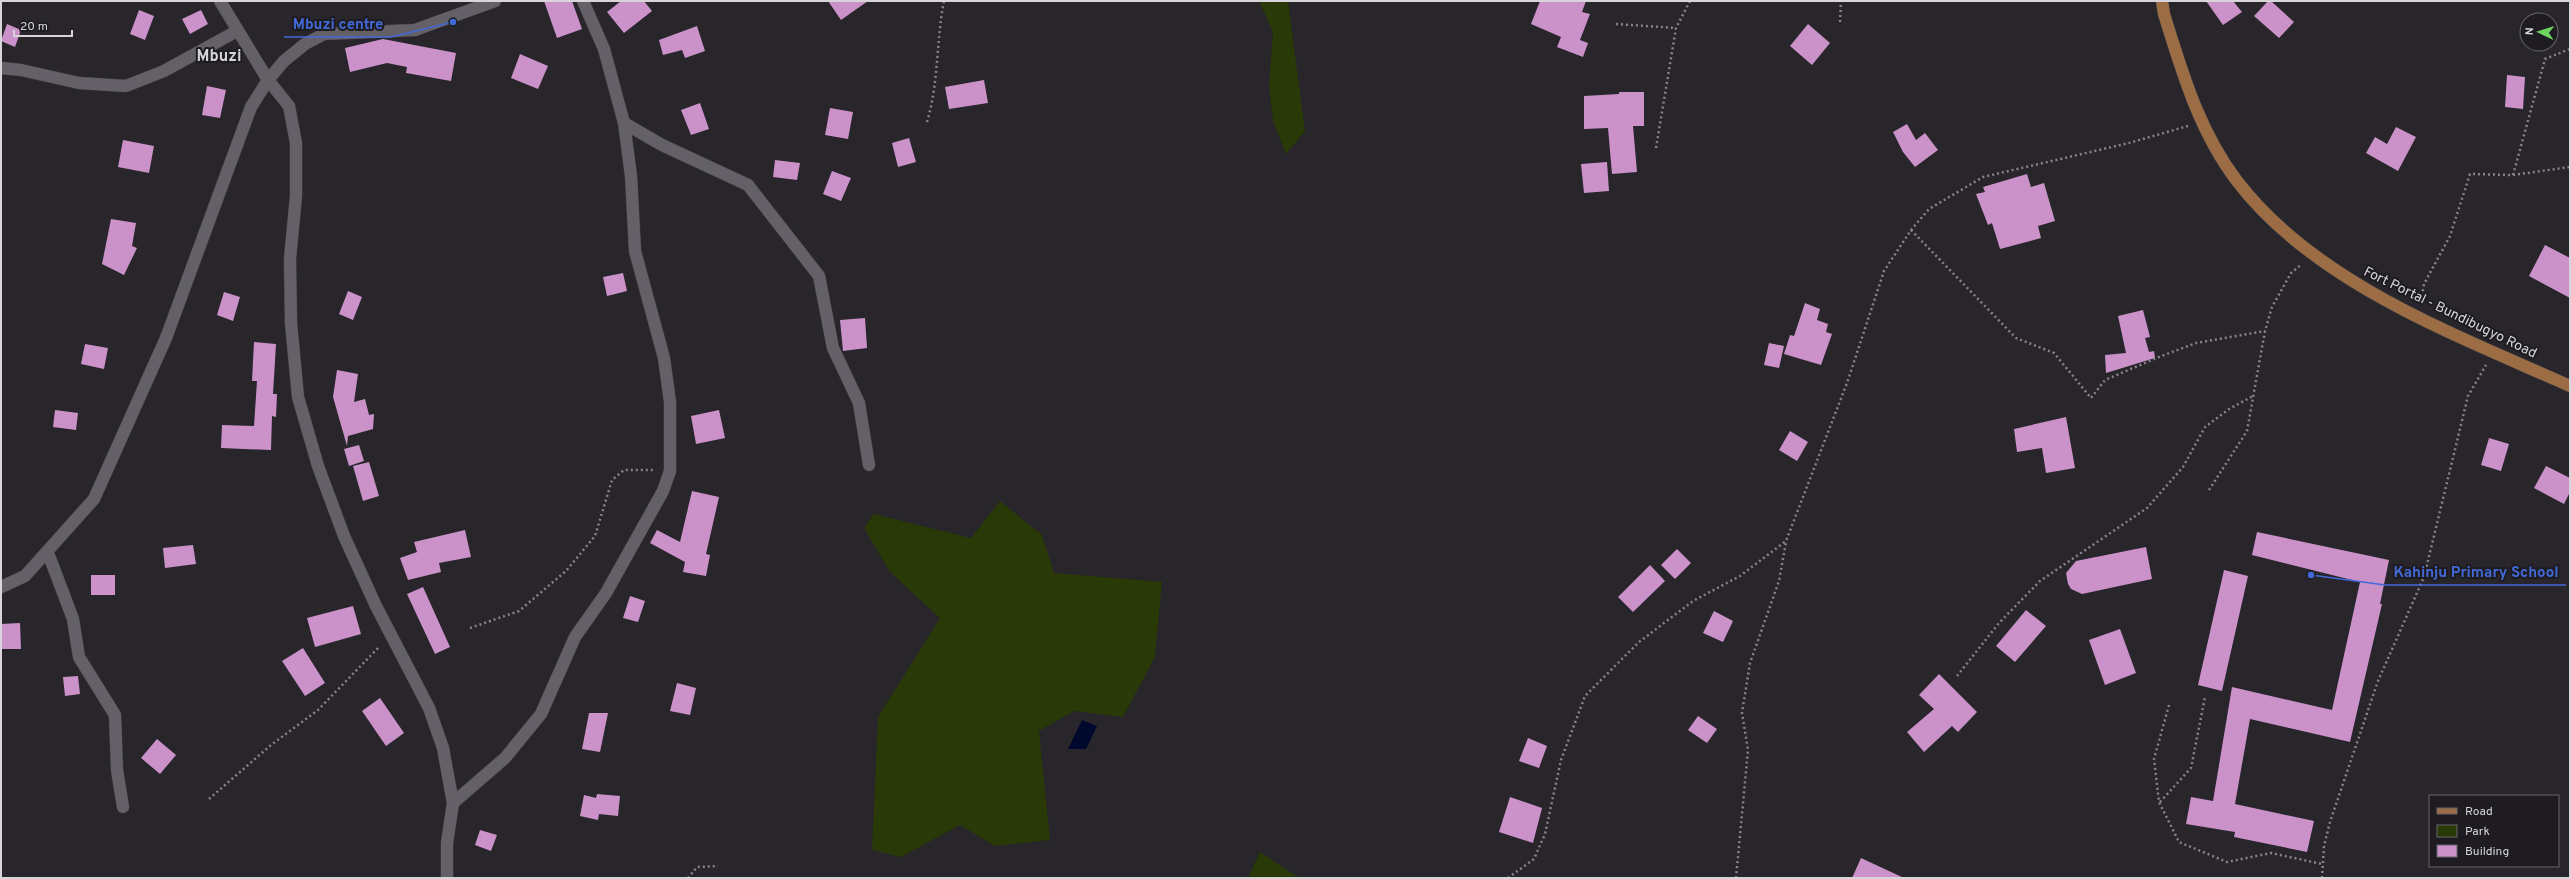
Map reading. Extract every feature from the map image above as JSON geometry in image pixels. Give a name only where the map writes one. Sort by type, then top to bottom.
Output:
[{"type":"main road","name":"Fort Portal - Bundibugyo Road","points":[[2162,1],[2164,14],[2192,101],[2202,122],[2236,180],[2265,214],[2350,281],[2418,317],[2570,386]]},
{"type":"street","points":[[220,1],[268,80],[289,106],[296,143],[296,196],[290,259],[291,323],[298,397],[318,466],[344,536],[429,708],[443,748],[453,803],[446,843],[447,878]]},
{"type":"street","points":[[1,587],[25,576],[48,553],[94,499],[132,418],[166,338],[251,107],[268,80],[284,60],[305,44],[324,34],[415,30],[496,1]]},
{"type":"street","points":[[453,803],[505,758],[541,714],[575,637],[606,593],[663,491],[670,471],[670,402],[665,365],[635,251],[631,176],[624,123],[604,49],[583,1]]},
{"type":"street","points":[[1,68],[21,70],[78,83],[126,86],[164,71],[237,31]]},
{"type":"street","points":[[624,123],[662,145],[748,185],[819,276],[833,348],[859,403],[869,465]]},
{"type":"street","points":[[48,553],[73,619],[79,658],[115,715],[117,770],[123,807]]},
{"type":"path","points":[[927,122],[932,105],[938,63],[944,1]]},
{"type":"path","points":[[1656,148],[1676,28],[1690,1]]},
{"type":"path","points":[[1840,22],[1841,1]]},
{"type":"path","points":[[1616,24],[1676,28]]},
{"type":"path","points":[[2513,175],[2545,59],[2570,49]]},
{"type":"path","points":[[1736,878],[1748,750],[1742,713],[1750,663],[1779,581],[1786,541],[1847,383],[1884,271],[1911,230],[1929,209],[1983,177],[2129,143],[2202,122]]},
{"type":"path","points":[[2418,317],[2424,284],[2450,236],[2470,174],[2513,175],[2570,167]]},
{"type":"path","points":[[1911,230],[2016,338],[2054,353],[2091,398],[2105,380],[2159,357],[2196,343],[2265,331]]},
{"type":"path","points":[[2209,490],[2247,431],[2265,331],[2272,307],[2291,273],[2314,254]]},
{"type":"path","points":[[2322,878],[2322,864],[2330,822],[2378,682],[2424,577],[2468,396],[2494,352]]},
{"type":"path","points":[[1957,676],[1999,622],[2040,580],[2147,508],[2183,467],[2205,427],[2229,409],[2253,396]]},
{"type":"path","points":[[470,628],[520,611],[566,571],[595,536],[612,480],[624,470],[670,471]]},
{"type":"path","points":[[1508,878],[1534,859],[1545,834],[1561,760],[1585,696],[1639,642],[1693,601],[1740,576],[1786,541]]},
{"type":"path","points":[[209,799],[271,745],[318,710],[368,660],[391,633]]},
{"type":"path","points":[[2159,802],[2191,768],[2205,697]]},
{"type":"path","points":[[2169,705],[2154,759],[2159,802],[2179,842],[2227,862],[2271,853],[2322,864]]},
{"type":"path","points":[[688,878],[697,867],[718,866]]},
{"type":"green space","points":[[1259,1],[1288,1],[1305,131],[1286,154],[1273,121],[1269,86],[1273,32]]},
{"type":"green space","points":[[1000,501],[1042,535],[1054,573],[1162,582],[1155,657],[1123,717],[1074,711],[1039,731],[1050,840],[995,846],[960,825],[901,857],[872,850],[878,717],[940,618],[890,572],[864,528],[874,514],[971,538]]},
{"type":"green space","points":[[1260,852],[1299,878],[1248,878]]},
{"type":"water","points":[[1082,720],[1097,726],[1086,749],[1068,749]]},
{"type":"building","points":[[544,1],[572,1],[582,29],[557,38]]},
{"type":"building","points":[[621,1],[644,1],[652,11],[624,33],[607,12]]},
{"type":"building","points":[[828,1],[868,1],[841,20]]},
{"type":"building","points":[[1540,1],[1586,1],[1582,12],[1590,14],[1580,40],[1588,43],[1583,57],[1557,47],[1561,37],[1531,24]]},
{"type":"building","points":[[2206,1],[2233,1],[2242,12],[2223,25]]},
{"type":"building","points":[[2268,1],[2271,1],[2294,22],[2279,38],[2254,16]]},
{"type":"building","points":[[139,10],[154,16],[145,40],[130,34]]},
{"type":"building","points":[[201,10],[208,24],[190,34],[182,19]]},
{"type":"building","points":[[7,24],[21,30],[15,47],[1,41]]},
{"type":"building","points":[[1808,24],[1830,43],[1812,65],[1790,46]]},
{"type":"building","points":[[697,26],[705,51],[685,58],[682,50],[663,55],[659,40]]},
{"type":"building","points":[[383,39],[456,53],[451,81],[406,73],[407,67],[387,63],[350,72],[345,48]]},
{"type":"building","points":[[520,54],[548,66],[538,89],[511,78]]},
{"type":"building","points":[[2507,75],[2525,77],[2523,109],[2505,107]]},
{"type":"building","points":[[984,80],[988,103],[949,109],[945,87]]},
{"type":"building","points":[[207,86],[226,90],[220,118],[202,115]]},
{"type":"building","points":[[1619,92],[1644,92],[1644,126],[1633,126],[1637,172],[1612,174],[1608,128],[1584,129],[1584,96],[1619,94]]},
{"type":"building","points":[[700,103],[709,129],[691,135],[681,110]]},
{"type":"building","points":[[830,108],[853,112],[848,139],[825,135]]},
{"type":"building","points":[[1907,124],[1916,140],[1925,133],[1938,150],[1915,167],[1903,152],[1893,132]]},
{"type":"building","points":[[2396,127],[2416,137],[2398,171],[2366,153],[2375,137],[2387,144]]},
{"type":"building","points":[[909,138],[916,162],[898,167],[892,143]]},
{"type":"building","points":[[123,140],[154,146],[149,173],[118,167]]},
{"type":"building","points":[[775,160],[800,163],[797,180],[773,177]]},
{"type":"building","points":[[1607,162],[1609,191],[1584,193],[1581,164]]},
{"type":"building","points":[[832,171],[851,178],[841,201],[823,194]]},
{"type":"building","points":[[2027,174],[2031,187],[2044,183],[2055,221],[2038,226],[2041,238],[2000,249],[1992,223],[1988,225],[1976,194],[1985,192],[1983,187]]},
{"type":"building","points":[[111,219],[136,223],[132,246],[137,248],[124,275],[102,264]]},
{"type":"building","points":[[2545,245],[2570,258],[2570,298],[2529,276]]},
{"type":"building","points":[[623,273],[627,291],[607,296],[603,277]]},
{"type":"building","points":[[348,291],[362,297],[353,320],[339,314]]},
{"type":"building","points":[[224,292],[240,297],[233,321],[217,315]]},
{"type":"building","points":[[1805,303],[1820,309],[1817,320],[1828,324],[1826,332],[1832,334],[1821,365],[1784,354],[1790,335],[1794,336]]},
{"type":"building","points":[[2143,310],[2150,337],[2145,338],[2149,352],[2154,351],[2155,358],[2106,373],[2105,355],[2126,353],[2118,316]]},
{"type":"building","points":[[865,318],[867,348],[843,351],[840,320]]},
{"type":"building","points":[[254,342],[276,344],[273,394],[277,394],[276,417],[272,416],[271,450],[221,448],[222,425],[254,426],[257,381],[252,381]]},
{"type":"building","points":[[1769,343],[1784,346],[1779,368],[1764,365]]},
{"type":"building","points":[[85,344],[108,348],[104,369],[81,364]]},
{"type":"building","points":[[337,370],[358,374],[354,402],[365,399],[369,415],[374,414],[373,429],[348,436],[347,446],[333,397]]},
{"type":"building","points":[[55,410],[78,413],[76,430],[53,427]]},
{"type":"building","points":[[719,410],[725,438],[696,444],[691,416]]},
{"type":"building","points":[[2066,417],[2075,468],[2046,473],[2042,448],[2017,452],[2014,429]]},
{"type":"building","points":[[1790,431],[1808,442],[1797,461],[1779,450]]},
{"type":"building","points":[[2489,438],[2509,444],[2501,471],[2481,465]]},
{"type":"building","points":[[359,445],[364,461],[349,466],[344,449]]},
{"type":"building","points":[[369,462],[379,496],[363,501],[353,466]]},
{"type":"building","points":[[2546,466],[2570,478],[2570,492],[2564,504],[2534,488]]},
{"type":"building","points":[[692,491],[719,497],[706,554],[710,555],[706,576],[683,572],[685,562],[650,543],[657,530],[680,542]]},
{"type":"building","points":[[465,530],[471,557],[439,563],[441,572],[408,580],[400,558],[417,552],[414,542]]},
{"type":"building","points":[[2257,532],[2389,560],[2380,604],[2382,604],[2350,742],[2250,719],[2235,804],[2314,821],[2307,852],[2234,837],[2235,832],[2186,824],[2191,797],[2213,801],[2232,687],[2332,710],[2360,582],[2252,555]]},
{"type":"building","points":[[193,545],[196,564],[165,568],[163,548]]},
{"type":"building","points":[[2146,547],[2152,579],[2082,594],[2071,589],[2068,584],[2066,573],[2076,561]]},
{"type":"building","points":[[1677,549],[1691,563],[1675,579],[1661,565]]},
{"type":"building","points":[[1650,565],[1665,581],[1633,612],[1618,597]]},
{"type":"building","points":[[2224,570],[2248,576],[2222,691],[2198,685]]},
{"type":"building","points":[[91,575],[115,575],[115,595],[91,595]]},
{"type":"building","points":[[423,587],[450,647],[435,654],[407,594]]},
{"type":"building","points":[[630,596],[645,601],[638,622],[623,618]]},
{"type":"building","points":[[353,606],[361,634],[315,647],[307,618]]},
{"type":"building","points":[[2026,610],[2046,626],[2015,662],[1996,646]]},
{"type":"building","points":[[1714,611],[1733,621],[1723,642],[1703,633]]},
{"type":"building","points":[[20,623],[21,649],[2,649],[1,624]]},
{"type":"building","points":[[2120,629],[2136,673],[2105,685],[2089,640]]},
{"type":"building","points":[[303,648],[325,683],[305,696],[282,661]]},
{"type":"building","points":[[1939,674],[1977,712],[1958,732],[1952,726],[1924,752],[1907,732],[1934,709],[1919,695]]},
{"type":"building","points":[[78,676],[80,694],[65,696],[63,677]]},
{"type":"building","points":[[677,683],[696,688],[690,715],[670,711]]},
{"type":"building","points":[[380,698],[404,733],[386,746],[362,711]]},
{"type":"building","points":[[589,713],[608,713],[600,752],[582,749]]},
{"type":"building","points":[[1698,716],[1717,729],[1707,743],[1688,730]]},
{"type":"building","points":[[1528,738],[1547,746],[1539,768],[1519,761]]},
{"type":"building","points":[[157,739],[176,755],[160,774],[141,758]]},
{"type":"building","points":[[597,794],[620,796],[618,816],[599,814],[598,820],[580,816],[584,795],[596,798]]},
{"type":"building","points":[[1510,797],[1542,808],[1533,843],[1499,832]]},
{"type":"building","points":[[480,830],[497,835],[491,851],[475,845]]},
{"type":"building","points":[[1861,858],[1904,878],[1852,878]]},
{"type":"place","name":"Mbuzi centre","points":[[453,22]]},
{"type":"place","name":"Kahinju Primary School","points":[[2311,575]]},
{"type":"district","name":"Mbuzi","points":[[219,57]]}]
